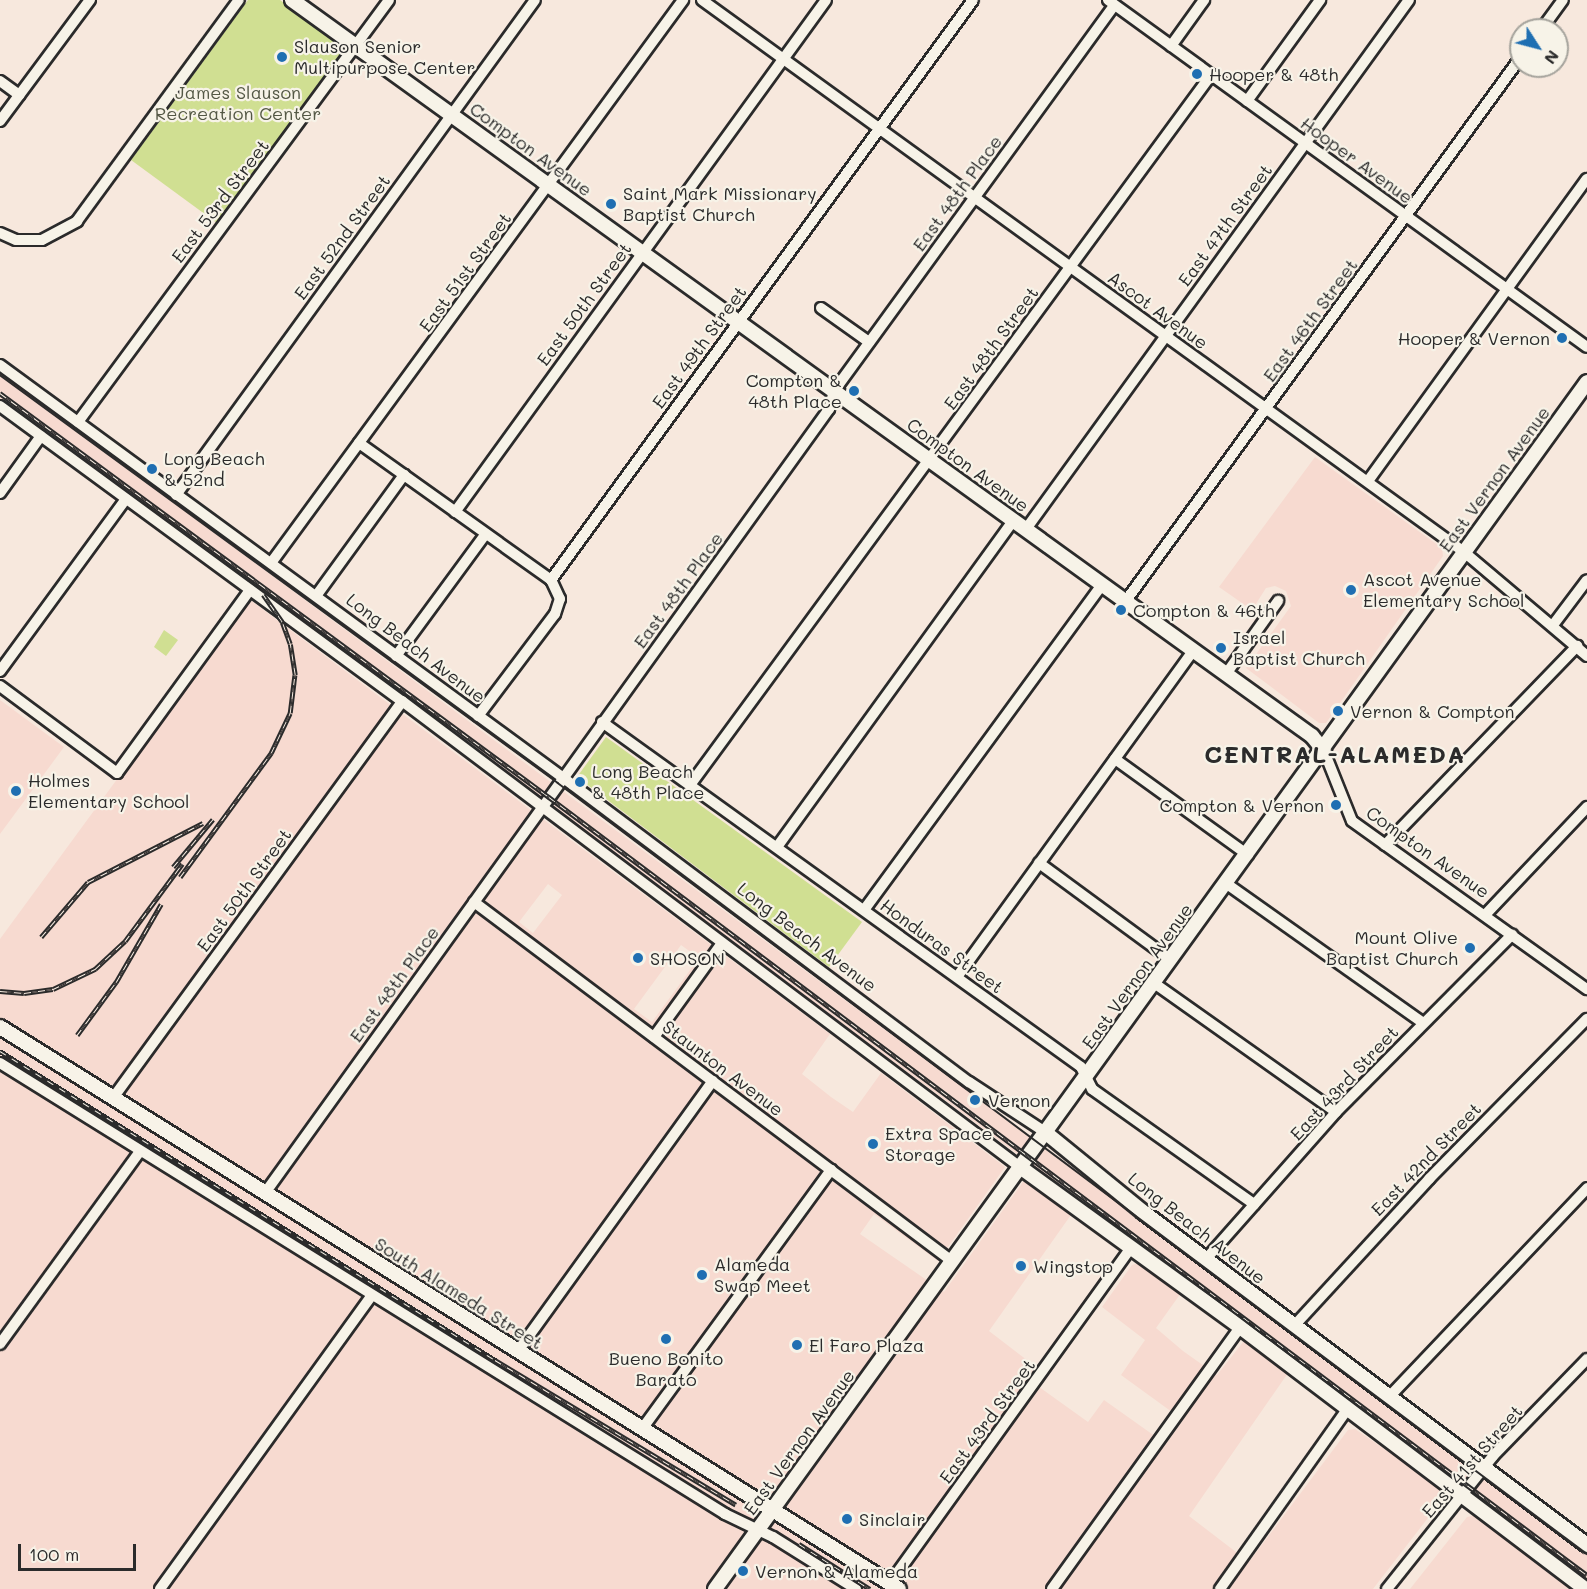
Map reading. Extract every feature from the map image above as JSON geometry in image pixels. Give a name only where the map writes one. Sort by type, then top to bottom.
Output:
[{"type":"main road","name":"Compton Avenue","points":[[292,0],[1312,736],[1324,751]]},
{"type":"main road","name":"East Vernon Avenue","points":[[715,1589],[1324,751],[1587,382]]},
{"type":"main road","name":"South Alameda Street","points":[[0,1027],[895,1586]]},
{"type":"main road","name":"Long Beach Avenue","points":[[1045,1132],[1294,1326],[1585,1540]]},
{"type":"main road","points":[[1020,1167],[1240,1327],[1585,1589]]},
{"type":"street","points":[[0,121],[90,0]]},
{"type":"street","points":[[0,233],[16,240],[42,240],[76,221],[93,201],[238,0]]},
{"type":"street","name":"East 53rd Street","points":[[78,422],[389,0]]},
{"type":"street","name":"East 52nd Street","points":[[176,495],[536,0]]},
{"type":"street","name":"East 51st Street","points":[[271,563],[683,0]]},
{"type":"street","name":"Ascot Avenue","points":[[702,0],[1464,552],[1587,656]]},
{"type":"street","name":"East 50th Street","points":[[455,512],[641,252],[826,0]]},
{"type":"street","name":"East 49th Street","points":[[551,580],[973,0]]},
{"type":"street","points":[[1171,46],[1204,0]]},
{"type":"street","points":[[1247,101],[1320,0]]},
{"type":"street","name":"East 47th Street","points":[[1026,529],[1409,0]]},
{"type":"street","points":[[1550,18],[1563,0]]},
{"type":"street","name":"Hooper Avenue","points":[[1111,2],[1587,347]]},
{"type":"street","name":"East 48th Place","points":[[265,1193],[562,777],[829,409],[834,391],[1111,2]]},
{"type":"street","name":"East 46th Street","points":[[1125,602],[1509,74]]},
{"type":"street","name":"East 48th Street","points":[[690,785],[1211,75]]},
{"type":"street","points":[[0,81],[19,95]]},
{"type":"street","points":[[1368,481],[1587,179]]},
{"type":"street","points":[[821,308],[869,342]]},
{"type":"street","name":"Long Beach Avenue","points":[[0,364],[562,777],[969,1082],[1045,1132]]},
{"type":"street","points":[[0,406],[402,701],[1020,1167]]},
{"type":"street","points":[[0,493],[41,436]]},
{"type":"street","points":[[359,443],[551,580],[560,599],[555,614],[478,716]]},
{"type":"street","points":[[316,596],[404,476]]},
{"type":"street","points":[[0,671],[126,499]]},
{"type":"street","points":[[777,847],[1014,520]]},
{"type":"street","points":[[396,656],[485,535]]},
{"type":"street","points":[[1553,625],[1587,580]]},
{"type":"street","points":[[864,910],[1102,585]]},
{"type":"street","points":[[0,686],[117,773],[250,590]]},
{"type":"street","points":[[1226,674],[1278,602]]},
{"type":"street","points":[[1385,845],[1577,646]]},
{"type":"street","points":[[957,976],[1193,651]]},
{"type":"street","name":"East 50th Street","points":[[113,1098],[402,701]]},
{"type":"street","name":"Honduras Street","points":[[602,722],[1081,1067],[1092,1089],[1254,1204]]},
{"type":"street","name":"Compton Avenue","points":[[1324,751],[1348,817],[1586,986]]},
{"type":"street","points":[[1115,759],[1248,855]]},
{"type":"street","points":[[1485,915],[1587,807]]},
{"type":"street","points":[[1039,863],[1171,960]]},
{"type":"street","points":[[1227,884],[1423,1023]]},
{"type":"street","name":"Staunton Avenue","points":[[474,902],[952,1261]]},
{"type":"street","name":"East 43rd Street","points":[[1206,1259],[1336,1112],[1512,935]]},
{"type":"street","points":[[654,1037],[722,943]]},
{"type":"street","points":[[1154,983],[1336,1112]]},
{"type":"street","name":"East 42nd Street","points":[[1294,1326],[1429,1179],[1587,1019]]},
{"type":"street","points":[[0,1063],[371,1296],[725,1514],[758,1530],[856,1589]]},
{"type":"street","points":[[518,1351],[713,1081]]},
{"type":"street","points":[[0,1344],[140,1151]]},
{"type":"street","points":[[642,1429],[831,1170]]},
{"type":"street","points":[[1389,1397],[1587,1188]]},
{"type":"street","name":"East 43rd Street","points":[[895,1586],[1131,1248]]},
{"type":"street","points":[[160,1589],[371,1296]]},
{"type":"street","points":[[1052,1589],[1240,1327]]},
{"type":"street","name":"East 41st Street","points":[[1387,1589],[1484,1467],[1587,1359]]},
{"type":"street","points":[[1220,1589],[1348,1408]]},
{"type":"shaded area","points":[[0,374],[1587,1550],[1587,1579],[650,880],[0,400]]},
{"type":"shaded area","name":"Ascot Avenue Elementary School","points":[[1315,457],[1442,548],[1443,556],[1326,723],[1319,723],[1246,668],[1291,606],[1286,591],[1275,586],[1266,588],[1252,610],[1219,587]]},
{"type":"shaded area","points":[[249,599],[830,1034],[802,1074],[831,1097],[853,1112],[881,1073],[1005,1167],[938,1261],[874,1214],[860,1234],[944,1292],[1023,1182],[1030,1182],[1073,1212],[989,1331],[1036,1367],[1028,1379],[1088,1422],[1104,1400],[1166,1444],[1183,1420],[1121,1375],[1145,1340],[1102,1307],[1132,1265],[1138,1263],[1181,1293],[1156,1328],[1183,1351],[1217,1375],[1244,1341],[1288,1373],[1189,1516],[1249,1562],[1348,1430],[1355,1429],[1448,1492],[1373,1589],[0,1589],[0,939]],"holes":[[[548,884],[562,895],[533,933],[519,922]],[[681,945],[699,958],[652,1022],[634,1009]]]},
{"type":"shaded area","name":"Holmes Elementary School","points":[[0,700],[64,747],[0,834]]},
{"type":"shaded area","points":[[1477,1515],[1576,1589],[1410,1589],[1467,1517]]},
{"type":"green space","name":"James Slauson Recreation Center","points":[[248,0],[280,0],[345,47],[217,223],[131,160]]},
{"type":"green space","points":[[164,630],[178,640],[166,656],[154,647]]},
{"type":"green space","points":[[606,737],[862,922],[829,967],[577,777]]},
{"type":"tram line","points":[[0,375],[558,783],[1587,1554]]},
{"type":"railway","points":[[0,393],[549,797],[1587,1575]]},
{"type":"railway","points":[[180,877],[271,753],[290,713],[295,675],[290,644],[282,622],[263,595]]},
{"type":"railway","points":[[173,867],[213,819]]},
{"type":"railway","points":[[41,937],[88,882],[203,823]]},
{"type":"railway","points":[[0,991],[24,993],[53,989],[95,969],[125,941],[182,864]]},
{"type":"railway","points":[[77,1035],[116,982],[161,904]]},
{"type":"railway","points":[[0,1051],[495,1360],[736,1505]]},
{"type":"railway","points":[[799,1544],[870,1589]]},
{"type":"place","name":"Slauson Senior Multipurpose Center","points":[[282,57]]},
{"type":"place","name":"Hooper & 48th","points":[[1197,74]]},
{"type":"place","name":"Saint Mark Missionary Baptist Church","points":[[611,204]]},
{"type":"place","name":"Hooper & Vernon","points":[[1562,338]]},
{"type":"place","name":"Compton & 48th Place","points":[[854,391]]},
{"type":"place","name":"Long Beach & 52nd","points":[[152,469]]},
{"type":"place","name":"Ascot Avenue Elementary School","points":[[1351,590]]},
{"type":"place","name":"Compton & 46th","points":[[1121,610]]},
{"type":"place","name":"Israel Baptist Church","points":[[1221,648]]},
{"type":"place","name":"Vernon & Compton","points":[[1338,711]]},
{"type":"place","name":"Long Beach & 48th Place","points":[[580,782]]},
{"type":"place","name":"Holmes Elementary School","points":[[16,791]]},
{"type":"place","name":"Compton & Vernon","points":[[1336,805]]},
{"type":"place","name":"Mount Olive Baptist Church","points":[[1470,948]]},
{"type":"place","name":"SHOSON","points":[[638,958]]},
{"type":"place","name":"Vernon","points":[[975,1100]]},
{"type":"place","name":"Extra Space Storage","points":[[873,1144]]},
{"type":"place","name":"Wingstop","points":[[1021,1266]]},
{"type":"place","name":"Alameda Swap Meet","points":[[702,1275]]},
{"type":"place","name":"Bueno Bonito Barato","points":[[666,1339]]},
{"type":"place","name":"El Faro Plaza","points":[[797,1345]]},
{"type":"place","name":"Sinclair","points":[[847,1519]]},
{"type":"place","name":"Vernon & Alameda","points":[[743,1571]]},
{"type":"district","name":"CENTRAL-ALAMEDA","points":[[1335,754]]}]
